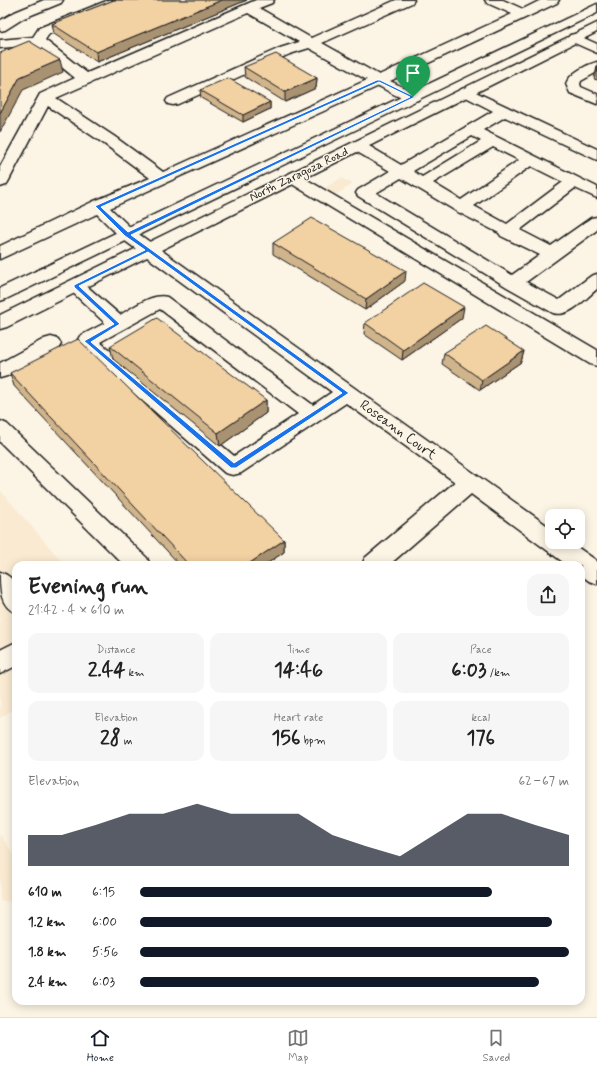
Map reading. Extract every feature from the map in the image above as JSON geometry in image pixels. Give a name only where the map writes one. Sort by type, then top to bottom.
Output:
[{"type":"main road","points":[[0,27],[8,20],[20,14],[56,0]]},
{"type":"main road","points":[[38,41],[44,31],[121,0]]},
{"type":"main road","points":[[0,182],[45,97],[267,0]]},
{"type":"main road","points":[[173,101],[285,51],[311,43],[407,0]]},
{"type":"main road","points":[[492,0],[524,14]]},
{"type":"main road","points":[[0,252],[98,206],[379,81],[552,0]]},
{"type":"main road","points":[[248,8],[379,81],[413,97]]},
{"type":"main road","name":"North Zaragoza Road","points":[[0,295],[597,8]]},
{"type":"main road","name":"North Zaragoza Road","points":[[0,323],[597,28]]},
{"type":"main road","points":[[575,38],[597,49]]},
{"type":"main road","points":[[0,44],[38,41],[85,79]]},
{"type":"main road","points":[[597,66],[575,79],[573,84],[575,90],[597,100]]},
{"type":"main road","points":[[467,92],[597,155]]},
{"type":"main road","points":[[45,97],[109,140],[161,178]]},
{"type":"main road","points":[[504,111],[364,194],[513,283],[560,309]]},
{"type":"main road","points":[[471,130],[597,193]]},
{"type":"main road","points":[[421,184],[492,140]]},
{"type":"main road","points":[[358,146],[462,207],[507,232],[552,254]]},
{"type":"main road","points":[[462,207],[529,160]]},
{"type":"main road","points":[[293,178],[597,359]]},
{"type":"main road","points":[[507,232],[573,182]]},
{"type":"main road","name":"Roseann Court","points":[[98,206],[127,234],[148,250],[196,305],[346,393],[545,537]]},
{"type":"main road","points":[[513,283],[597,222]]},
{"type":"main road","points":[[541,325],[597,280]]},
{"type":"main road","points":[[76,286],[118,324]]},
{"type":"main road","points":[[313,415],[196,305],[161,301],[87,341],[233,467],[313,415],[346,393]]},
{"type":"main road","points":[[0,371],[51,344]]},
{"type":"main road","points":[[0,428],[135,561]]},
{"type":"main road","points":[[378,561],[470,482]]},
{"type":"main road","name":"Roseann Court","points":[[562,549],[579,561]]},
{"type":"main road","name":"Roseann Court","points":[[585,565],[597,574]]},
{"type":"main road","points":[[0,582],[12,598]]},
{"type":"main road","points":[[0,663],[12,656]]},
{"type":"shaded area","points":[[341,178],[353,184],[334,196],[323,189]]},
{"type":"shaded area","points":[[0,490],[62,561],[12,561],[12,710],[0,718]]},
{"type":"shaded area","points":[[0,834],[12,852],[12,902],[0,901]]},
{"type":"building","points":[[114,0],[222,0],[96,52],[52,24]]},
{"type":"building","points":[[29,41],[60,60],[20,77],[0,113],[0,53]]},
{"type":"building","points":[[276,54],[317,78],[285,92],[244,67]]},
{"type":"building","points":[[228,78],[270,102],[243,115],[200,90]]},
{"type":"building","points":[[312,218],[406,271],[366,299],[273,243]]},
{"type":"building","points":[[423,283],[464,307],[403,350],[365,323]]},
{"type":"building","points":[[157,318],[266,400],[218,433],[110,346]]},
{"type":"building","points":[[486,326],[524,351],[482,380],[444,353]]},
{"type":"building","points":[[78,339],[284,540],[253,561],[185,561],[10,373]]},
{"type":"route","points":[[413,97],[127,234],[148,250],[76,286],[118,324],[87,341],[233,467],[346,393],[127,234],[98,206],[379,81],[413,97]]}]
